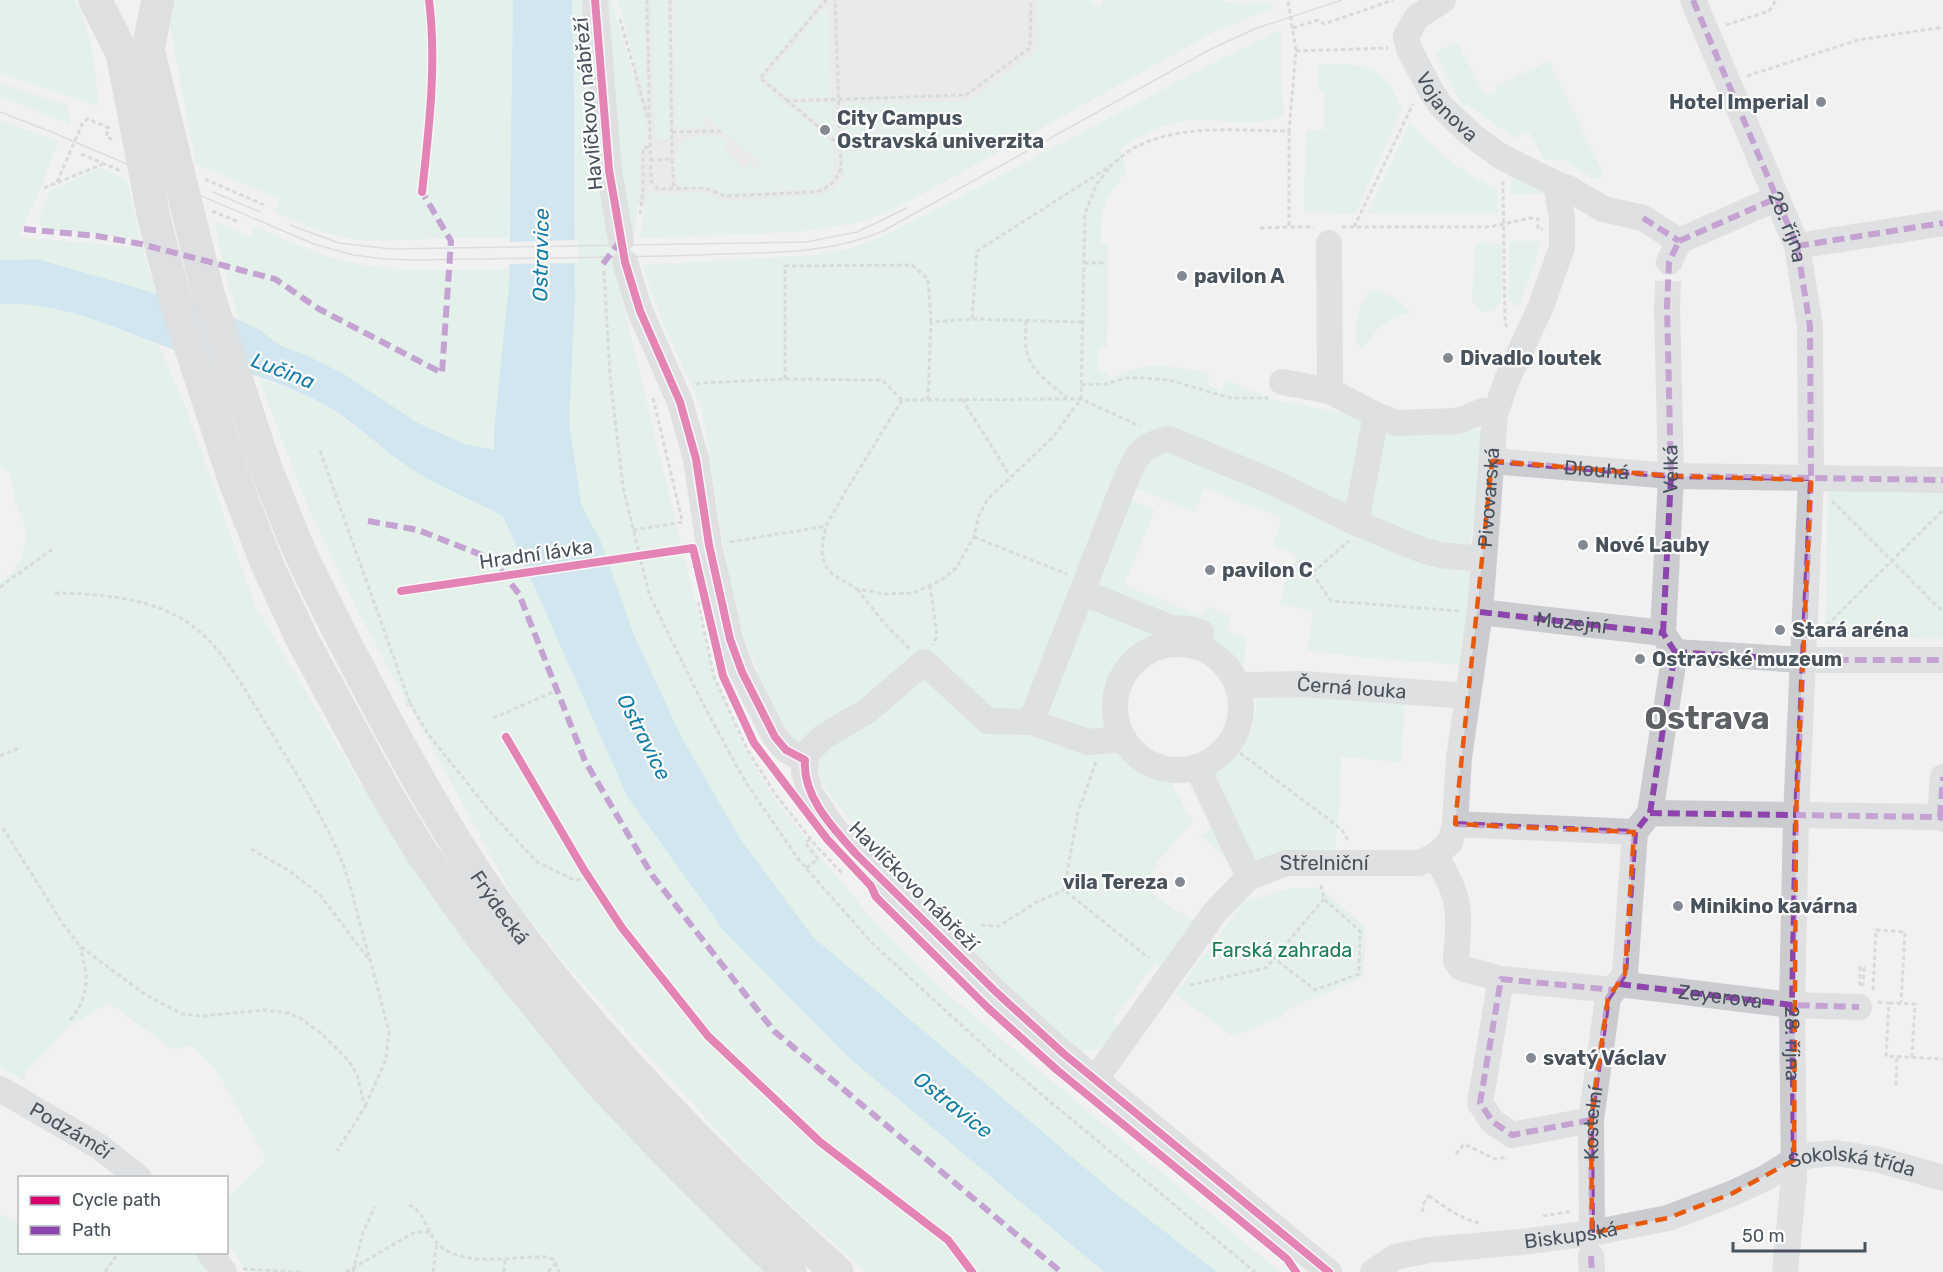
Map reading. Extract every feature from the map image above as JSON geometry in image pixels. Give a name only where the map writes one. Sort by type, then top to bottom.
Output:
[{"type":"main road","points":[[95,0],[135,51]]},
{"type":"main road","points":[[114,0],[135,51]]},
{"type":"main road","points":[[135,51],[143,0]]},
{"type":"main road","points":[[135,51],[158,0]]},
{"type":"main road","name":"Frýdecká","points":[[135,51],[209,297],[266,469],[305,562],[413,773],[464,857],[501,910],[573,1003],[621,1059],[744,1186],[837,1272]]},
{"type":"main road","name":"Frýdecká","points":[[135,51],[154,218],[176,303],[234,479],[267,564],[303,641],[385,792],[433,868],[477,931],[597,1079],[682,1168],[790,1272]]},
{"type":"street","name":"Vojanova","points":[[1443,0],[1417,17],[1406,36],[1409,49],[1431,92],[1442,107],[1474,137],[1502,157],[1568,188],[1603,209],[1643,218],[1674,251],[1777,198]]},
{"type":"street","name":"28. října","points":[[1693,0],[1797,246],[1810,326],[1811,474],[1796,815],[1792,1005],[1793,1204],[1785,1272]]},
{"type":"street","name":"Havlíčkovo nábřeží","points":[[606,6],[609,170],[616,255],[680,402],[696,459],[709,545],[730,639],[758,707],[775,737],[786,750],[805,760],[804,772],[811,795],[838,834],[996,992],[1095,1080],[1329,1272]]},
{"type":"street","name":"Pivovarská","points":[[1455,824],[1459,758],[1480,612],[1496,414],[1507,380],[1541,306],[1562,247],[1560,201],[1556,184]]},
{"type":"street","points":[[1797,246],[1943,223]]},
{"type":"street","points":[[1328,232],[1330,392]]},
{"type":"street","name":"Velká","points":[[1640,829],[1669,642],[1671,476],[1667,307]]},
{"type":"street","points":[[1278,390],[1330,392],[1396,423],[1458,421],[1483,411]]},
{"type":"street","points":[[1356,523],[1376,415]]},
{"type":"street","points":[[1031,722],[1136,457],[1154,442],[1169,439],[1277,484],[1356,523],[1431,553],[1484,559]]},
{"type":"street","name":"Dlouhá","points":[[1492,461],[1671,476],[1811,474],[1943,480]]},
{"type":"street","points":[[1084,586],[1171,628],[1206,633],[1222,641],[1223,663]]},
{"type":"street","name":"Muzejní","points":[[1480,612],[1669,642],[1804,647],[1943,660]]},
{"type":"street","points":[[805,760],[807,753],[823,737],[867,711],[924,663],[988,721],[1031,722],[1088,742],[1114,740],[1156,766],[1170,769],[1184,770],[1197,767],[1222,752],[1231,741],[1240,715],[1241,701],[1238,687],[1223,663],[1213,654],[1186,644],[1158,647],[1143,643],[1119,685],[1115,712],[1118,726],[1114,740]]},
{"type":"street","name":"Černá louka","points":[[1238,687],[1302,684],[1467,696]]},
{"type":"street","points":[[1197,767],[1249,877]]},
{"type":"street","points":[[1435,856],[1450,842],[1455,824],[1640,829],[1796,815],[1941,818],[1943,777]]},
{"type":"street","name":"Kostelní","points":[[1591,1254],[1596,1154],[1591,1120],[1608,998],[1625,974],[1640,829]]},
{"type":"street","name":"Střelniční","points":[[1095,1080],[1216,910],[1249,877],[1286,863],[1419,862],[1435,856]]},
{"type":"street","name":"Zeyerova","points":[[1435,856],[1451,882],[1458,900],[1457,964],[1465,970],[1501,979],[1616,987],[1792,1005],[1864,1000]]},
{"type":"street","points":[[1501,979],[1480,1103],[1493,1122],[1512,1135],[1591,1120]]},
{"type":"street","name":"Podzámčí","points":[[0,1089],[100,1147],[137,1176]]},
{"type":"street","name":"Sokolská třída","points":[[1764,1178],[1794,1160],[1812,1155],[1836,1153],[1880,1160],[1943,1178]]},
{"type":"street","name":"Biskupská","points":[[1373,1272],[1395,1257],[1429,1250],[1521,1242],[1591,1254],[1668,1218],[1731,1194],[1764,1178]]},
{"type":"street","points":[[212,1254],[232,1270]]},
{"type":"path","points":[[647,0],[651,181],[658,189],[705,188],[725,196],[816,192],[828,188],[836,181],[841,169],[841,146],[835,0]]},
{"type":"path","points":[[670,0],[674,189]]},
{"type":"path","points":[[826,0],[760,78],[841,146]]},
{"type":"path","points":[[788,101],[966,95],[1030,48],[1030,0]]},
{"type":"path","points":[[1288,0],[1296,51],[1289,131],[1289,227]]},
{"type":"path","points":[[1293,28],[1318,20],[1324,24],[1393,0]]},
{"type":"path","points":[[1707,31],[1768,11],[1776,0]]},
{"type":"path","points":[[606,6],[649,124]]},
{"type":"path","points":[[1728,82],[1858,40],[1943,27]]},
{"type":"path","points":[[1296,51],[1396,47],[1415,60]]},
{"type":"path","points":[[1354,227],[1413,103]]},
{"type":"path","points":[[57,182],[82,122],[88,119],[109,128],[106,136]]},
{"type":"path","points":[[972,319],[977,251],[1112,165],[1133,148],[1158,138],[1190,130],[1289,131]]},
{"type":"path","points":[[672,132],[721,131]]},
{"type":"path","points":[[639,215],[643,192],[643,148],[649,147]]},
{"type":"path","points":[[1502,157],[1505,223],[1504,314],[1508,329]]},
{"type":"path","points":[[650,160],[672,159]]},
{"type":"path","points":[[44,188],[103,164]]},
{"type":"path","points":[[857,589],[898,595],[913,593],[943,579],[956,568],[974,537],[980,515],[988,499],[1052,438],[1081,399],[1085,213],[1096,185],[1112,165]]},
{"type":"path","points":[[1260,228],[1289,227],[1328,232],[1354,227],[1490,227],[1538,219],[1538,229],[1562,229]]},
{"type":"path","points":[[612,284],[616,255]]},
{"type":"path","points":[[1084,263],[1104,263]]},
{"type":"path","points":[[785,379],[785,266],[912,265],[928,279],[931,322],[928,400]]},
{"type":"path","points":[[931,322],[972,319],[1083,322]]},
{"type":"path","points":[[1026,321],[1026,345],[1030,361],[1040,375],[1068,399]]},
{"type":"path","points":[[1082,385],[1107,384],[1125,378],[1169,380],[1230,398],[1278,390]]},
{"type":"path","points":[[688,387],[702,382],[785,379],[882,380],[902,400],[1081,399],[1169,439]]},
{"type":"path","points":[[650,388],[660,421],[684,528]]},
{"type":"path","points":[[962,399],[1010,476]]},
{"type":"path","points":[[902,400],[826,526],[822,554],[825,565],[832,574],[857,589],[884,623],[924,663],[937,636],[930,585]]},
{"type":"path","points":[[320,451],[410,703],[428,734],[492,814],[537,862],[576,881],[585,872],[593,883]]},
{"type":"path","points":[[1811,474],[1943,612]]},
{"type":"path","points":[[1804,647],[1943,510]]},
{"type":"path","points":[[633,530],[683,522]]},
{"type":"path","points":[[1312,573],[1347,543],[1356,523]]},
{"type":"path","points":[[709,545],[826,526]]},
{"type":"path","points":[[974,537],[1084,586]]},
{"type":"path","points":[[0,587],[54,548]]},
{"type":"path","points":[[630,557],[653,554]]},
{"type":"path","points":[[1291,568],[1312,573],[1331,602],[1480,612]]},
{"type":"path","points":[[55,593],[119,597],[160,609],[186,621],[197,629],[218,652],[244,687],[332,840],[344,868],[371,963],[389,1039],[386,1059],[365,1107],[337,1151]]},
{"type":"path","points":[[704,594],[723,676],[754,743]]},
{"type":"path","points":[[493,717],[558,690]]},
{"type":"path","points":[[404,706],[410,703]]},
{"type":"path","points":[[1064,890],[1078,812],[1114,740]]},
{"type":"path","points":[[0,756],[21,747]]},
{"type":"path","points":[[1240,753],[1342,830],[1349,842]]},
{"type":"path","points":[[3,828],[55,914],[79,945],[146,995],[182,1014],[203,1016],[265,1010],[289,1013],[300,1018],[321,1033],[348,1060],[357,1076],[365,1107]]},
{"type":"path","points":[[806,868],[818,859],[805,843],[811,839]]},
{"type":"path","points":[[251,849],[288,870],[320,895],[371,963]]},
{"type":"path","points":[[1274,958],[1315,990],[1359,974],[1360,931],[1323,899],[1321,885]]},
{"type":"path","points":[[981,925],[999,926],[1037,902],[1064,890]]},
{"type":"path","points":[[1064,890],[1149,958]]},
{"type":"path","points":[[1180,987],[1266,968],[1323,899]]},
{"type":"path","points":[[1900,1003],[1905,932],[1876,930],[1873,990],[1863,990],[1864,968],[1860,967],[1864,1000],[1889,1003],[1915,1004],[1912,1057]]},
{"type":"path","points":[[70,1020],[83,1001],[86,991],[87,979],[79,945]]},
{"type":"path","points":[[1889,1003],[1886,1056],[1943,1059]]},
{"type":"path","points":[[1896,1085],[1898,1056]]},
{"type":"path","points":[[1422,1212],[1429,1195],[1473,1222],[1487,1224]]},
{"type":"path","points":[[409,1205],[421,1214],[437,1243],[448,1252],[460,1257],[479,1259],[549,1257],[556,1263],[559,1272]]},
{"type":"path","points":[[353,1270],[363,1232],[375,1207]]},
{"type":"path","points":[[1543,1216],[1574,1210],[1575,1213]]},
{"type":"path","points":[[346,1272],[415,1232],[431,1232]]},
{"type":"path","points":[[433,1272],[437,1243]]},
{"type":"path","points":[[105,1272],[118,1254]]},
{"type":"path","points":[[504,1272],[505,1258]]},
{"type":"path","points":[[548,1272],[556,1263]]},
{"type":"path","points":[[232,1270],[301,1272]]},
{"type":"highlighted area","points":[[1492,461],[1671,476],[1811,480],[1796,815],[1794,1160],[1731,1194],[1668,1218],[1592,1233],[1591,1120],[1608,998],[1625,974],[1634,832],[1455,824]]},
{"type":"shaded area","name":"City Campus Ostravská univerzita","points":[[633,0],[1092,0],[1092,6],[1102,6],[1103,0],[1126,0],[862,201],[648,206],[628,202],[634,73]]},
{"type":"green space","points":[[0,0],[74,0],[90,38],[99,106],[0,73]]},
{"type":"green space","points":[[176,0],[426,0],[430,44],[432,20],[429,0],[513,0],[508,238],[364,241],[320,231],[274,212],[280,199],[196,164],[170,27]]},
{"type":"green space","points":[[572,0],[586,0],[598,175],[631,338],[714,677],[745,750],[777,803],[872,919],[943,990],[1280,1272],[1217,1272],[1116,1194],[813,937],[741,840],[682,738],[634,635],[601,542],[581,505],[569,421],[575,299]]},
{"type":"green space","points":[[605,0],[611,0],[646,123],[646,144],[641,145],[634,235],[628,235]]},
{"type":"green space","points":[[618,0],[644,0],[647,106]]},
{"type":"green space","points":[[651,0],[667,0],[670,132],[668,138],[663,141],[657,139],[655,134]]},
{"type":"green space","points":[[673,0],[821,0],[810,13],[812,15],[757,79],[833,143],[832,177],[823,186],[814,189],[726,194],[706,187],[679,184],[676,178],[675,163],[679,149],[689,138],[696,136],[721,136],[728,143],[723,150],[745,168],[750,163],[758,169],[762,164],[707,118],[704,117],[704,128],[678,129],[675,126]]},
{"type":"green space","points":[[1038,0],[1092,0],[1092,6],[1102,6],[1103,0],[1220,0],[1238,4],[1269,3],[1274,8],[1214,32],[939,185],[892,210],[858,223],[797,232],[640,238],[646,197],[652,192],[664,194],[704,192],[722,201],[820,195],[834,188],[844,177],[844,103],[967,102],[1038,50]]},
{"type":"green space","points":[[828,4],[831,98],[788,98],[765,78]]},
{"type":"green space","points":[[1281,30],[1281,79],[1284,111],[1281,117],[1250,122],[1197,120],[1176,123],[1146,134],[1119,149],[1127,171],[1105,204],[1102,220],[1101,243],[1108,244],[1107,347],[1098,348],[1098,372],[1107,372],[1108,380],[1124,372],[1150,366],[1181,368],[1211,374],[1207,384],[1221,392],[1227,381],[1275,400],[1451,430],[1483,430],[1470,550],[1465,665],[1368,658],[1307,650],[1314,612],[1280,604],[1284,586],[1297,555],[1273,546],[1282,518],[1204,488],[1195,512],[1133,487],[1128,499],[1155,510],[1124,585],[1202,616],[1207,607],[1231,616],[1226,630],[1247,638],[1243,663],[1232,675],[1202,649],[1172,643],[1146,653],[1126,673],[1116,700],[1118,728],[1135,752],[1170,769],[1173,786],[1193,823],[1164,856],[1162,855],[1156,864],[1158,865],[1143,886],[1168,906],[1197,922],[1164,969],[1155,963],[1113,1021],[1121,1028],[1116,1034],[1102,1047],[1083,1051],[1075,1049],[890,869],[828,792],[772,706],[742,631],[731,590],[702,409],[662,321],[642,265],[815,255],[851,248],[883,236],[956,199],[1215,62]]},
{"type":"green space","points":[[1457,42],[1485,95],[1489,93],[1491,95],[1497,91],[1495,87],[1549,61],[1604,175],[1594,179],[1560,158],[1554,162],[1543,158],[1529,132],[1515,138],[1466,104],[1462,106],[1435,52]]},
{"type":"green space","points":[[1349,64],[1370,69],[1383,78],[1393,90],[1402,109],[1355,214],[1304,211],[1306,131],[1324,130],[1324,92],[1318,91],[1319,65]]},
{"type":"green space","points":[[0,83],[67,105],[71,125],[0,96]]},
{"type":"green space","points":[[795,103],[833,103],[834,136]]},
{"type":"green space","points":[[0,120],[58,141],[19,237],[142,248],[156,294],[37,259],[0,260]]},
{"type":"green space","points":[[1410,123],[1461,169],[1497,188],[1498,213],[1368,213]]},
{"type":"green space","points":[[100,168],[127,180],[140,240],[84,232],[47,230],[40,225],[39,216],[50,191]]},
{"type":"green space","points":[[1512,176],[1547,193],[1510,194]]},
{"type":"green space","points":[[214,221],[250,237],[255,226],[321,254],[364,265],[426,270],[508,269],[509,286],[494,429],[494,451],[465,444],[418,423],[344,374],[306,355],[279,345],[260,330],[240,322],[227,280]]},
{"type":"green space","points":[[1511,241],[1542,241],[1519,307],[1508,299],[1509,243]]},
{"type":"green space","points":[[1478,243],[1501,244],[1502,248],[1501,300],[1497,307],[1489,312],[1482,312],[1472,300],[1475,245]]},
{"type":"green space","points":[[1375,289],[1396,299],[1411,312],[1395,317],[1380,327],[1362,348],[1357,345],[1357,316],[1370,290]]},
{"type":"green space","points":[[0,304],[42,306],[62,310],[101,322],[159,345],[186,408],[255,605],[363,789],[385,792],[768,1272],[248,1272],[228,1244],[228,1197],[267,1161],[216,1070],[192,1046],[172,1049],[109,1003],[71,1025],[26,1071],[24,1081],[0,1066],[0,582],[18,564],[24,549],[25,532],[15,502],[10,473],[0,468]]},
{"type":"green space","points":[[259,379],[301,393],[333,411],[413,470],[450,491],[503,516],[566,657],[724,931],[847,1056],[1104,1272],[866,1272],[758,1175],[582,983],[517,904],[361,617],[308,508]]},
{"type":"green space","points":[[1828,487],[1943,489],[1943,639],[1825,638]]},
{"type":"green space","points":[[1256,697],[1343,697],[1405,703],[1401,762],[1341,757],[1335,850],[1299,851],[1240,871],[1199,835],[1234,817],[1214,774],[1234,759],[1247,742],[1254,723]]},
{"type":"green space","name":"Farská zahrada","points":[[1292,888],[1321,888],[1365,927],[1364,977],[1294,1006],[1279,1018],[1233,1036],[1175,994],[1244,902]]},
{"type":"green space","points":[[0,1215],[18,1223],[18,1254],[195,1254],[209,1272],[0,1272]]},
{"type":"water","points":[[513,0],[572,0],[575,299],[569,421],[581,504],[601,542],[634,635],[682,738],[741,840],[813,937],[1116,1194],[1217,1272],[1104,1272],[847,1056],[724,931],[627,796],[503,516],[446,489],[413,470],[333,410],[298,392],[71,313],[24,304],[0,304],[0,260],[37,259],[224,313],[260,330],[279,345],[306,355],[344,374],[418,423],[465,444],[494,450],[494,429],[509,286]]},
{"type":"pier","points":[[578,240],[578,263],[505,264],[505,242]]},
{"type":"tunnel","points":[[1667,307],[1669,262]]},
{"type":"tram line","points":[[0,112],[314,244],[353,255],[412,260],[770,253],[839,245],[883,231],[1209,50],[1257,28],[1342,0]]},
{"type":"tram line","points":[[213,192],[260,212]]},
{"type":"tram line","points":[[290,225],[339,243],[392,249],[806,242],[857,232],[907,208]]},
{"type":"marked path","points":[[1693,0],[1797,246],[1810,326],[1811,480],[1796,815],[1792,1005],[1794,1160]]},
{"type":"marked path","points":[[24,229],[97,236],[141,244],[275,279],[319,309],[442,373],[451,241],[422,192]]},
{"type":"marked path","points":[[1679,241],[1777,198]]},
{"type":"marked path","points":[[1643,218],[1679,241]]},
{"type":"marked path","points":[[1797,246],[1943,223]]},
{"type":"marked path","points":[[603,264],[621,240]]},
{"type":"marked path","points":[[1663,633],[1671,476],[1667,307],[1669,262],[1679,241]]},
{"type":"marked path","points":[[1492,461],[1671,476],[1943,480]]},
{"type":"marked path","points":[[368,521],[418,530],[492,559],[519,594],[585,761],[652,875],[774,1031],[1061,1272]]},
{"type":"marked path","points":[[1480,612],[1663,633]]},
{"type":"marked path","points":[[1650,813],[1675,652],[1663,633]]},
{"type":"marked path","points":[[1675,652],[1803,660],[1943,660]]},
{"type":"marked path","points":[[1940,817],[1943,777]]},
{"type":"marked path","points":[[1592,1233],[1591,1120],[1608,998],[1625,974],[1635,832],[1650,813],[1940,817],[1943,819]]},
{"type":"marked path","points":[[1455,824],[1635,832]]},
{"type":"marked path","points":[[1591,1120],[1512,1135],[1493,1122],[1480,1103],[1501,979],[1614,990]]},
{"type":"marked path","points":[[1619,984],[1792,1005],[1859,1007]]},
{"type":"marked path","points":[[1591,1256],[1592,1272]]},
{"type":"cycle path","points":[[422,192],[432,72],[429,0]]},
{"type":"cycle path","points":[[595,0],[609,170],[625,262],[640,311],[680,402],[696,459],[709,545],[730,639],[742,672],[775,737],[786,750],[805,760],[805,773],[814,799],[856,854],[996,992],[1064,1054],[1329,1272]]},
{"type":"cycle path","name":"Hradní lávka","points":[[401,591],[693,548],[723,676],[754,743],[827,839],[871,886],[876,897],[988,1008],[1057,1070],[1287,1259],[1296,1272]]},
{"type":"cycle path","points":[[506,737],[584,870],[622,928],[708,1036],[820,1142],[948,1240],[972,1272]]},
{"type":"place","name":"Hotel Imperial","points":[[1821,102]]},
{"type":"place","name":"City Campus Ostravská univerzita","points":[[825,130]]},
{"type":"place","name":"pavilon A","points":[[1182,276]]},
{"type":"place","name":"Divadlo loutek","points":[[1448,358]]},
{"type":"place","name":"Nové Lauby","points":[[1583,545]]},
{"type":"place","name":"pavilon C","points":[[1210,570]]},
{"type":"place","name":"Stará aréna","points":[[1780,630]]},
{"type":"place","name":"Ostravské muzeum","points":[[1640,659]]},
{"type":"place","name":"vila Tereza","points":[[1180,882]]},
{"type":"place","name":"Minikino kavárna","points":[[1678,906]]},
{"type":"place","name":"svatý Václav","points":[[1531,1058]]},
{"type":"district","name":"Ostrava","points":[[1707,718]]},
{"type":"water label","name":"Ostravice","points":[[541,255]]},
{"type":"water label","name":"Lučina","points":[[283,371]]},
{"type":"water label","name":"Ostravice","points":[[644,737]]},
{"type":"water label","name":"Ostravice","points":[[953,1105]]}]
